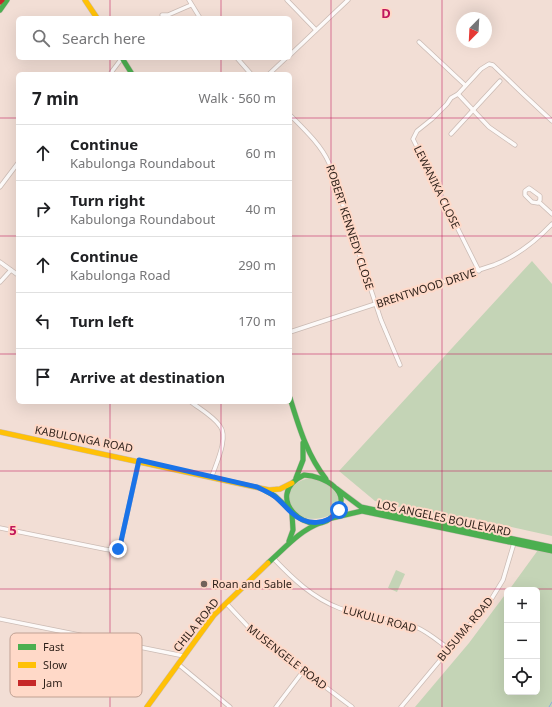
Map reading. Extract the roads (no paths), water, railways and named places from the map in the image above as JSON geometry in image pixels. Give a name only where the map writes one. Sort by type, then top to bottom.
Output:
[{"type":"main road","points":[[0,10],[7,0]]},
{"type":"main road","points":[[85,0],[96,16]]},
{"type":"main road","points":[[123,60],[131,72]]},
{"type":"main road","points":[[292,404],[303,438],[316,466],[337,489],[342,499],[339,510],[332,518],[320,523],[302,520],[291,512],[286,498],[289,488],[296,478],[303,460],[303,438]]},
{"type":"main road","name":"KABULONGA ROAD","points":[[0,432],[139,460],[273,490],[280,489],[292,483]]},
{"type":"main road","points":[[296,478],[310,475],[328,480]]},
{"type":"main road","name":"KABULONGA ROAD","points":[[257,487],[273,494],[291,512]]},
{"type":"main road","name":"LOS ANGELES BOULEVARD","points":[[337,489],[361,507],[552,547]]},
{"type":"main road","name":"LOS ANGELES BOULEVARD","points":[[332,518],[362,511],[552,551]]},
{"type":"main road","name":"CHILA ROAD","points":[[286,546],[294,530],[291,512]]},
{"type":"main road","name":"CHILA ROAD","points":[[147,707],[214,615],[286,546],[301,533],[320,523]]},
{"type":"street","points":[[189,0],[199,16]]},
{"type":"street","points":[[287,0],[316,30]]},
{"type":"street","points":[[292,53],[348,0]]},
{"type":"street","points":[[162,15],[168,15],[191,5]]},
{"type":"street","points":[[419,42],[465,85]]},
{"type":"street","points":[[112,72],[120,60]]},
{"type":"street","points":[[239,60],[249,72]]},
{"type":"street","points":[[272,72],[284,60]]},
{"type":"street","name":"LEWANIKA CLOSE","points":[[479,271],[413,139],[416,131],[432,119],[484,66],[489,64],[493,65],[552,121]]},
{"type":"street","points":[[451,134],[500,81]]},
{"type":"street","points":[[458,94],[490,127],[515,145]]},
{"type":"street","name":"ROBERT KENNEDY CLOSE","points":[[292,117],[326,156],[375,304],[400,365]]},
{"type":"street","points":[[0,187],[16,166]]},
{"type":"street","points":[[539,202],[540,196],[531,189],[524,191],[525,195],[532,202],[539,202],[552,214]]},
{"type":"street","name":"BRENTWOOD DRIVE","points":[[292,331],[479,271],[508,260],[523,251],[552,224]]},
{"type":"street","points":[[0,262],[16,274]]},
{"type":"street","points":[[0,282],[11,270]]},
{"type":"street","points":[[194,404],[215,420],[223,430],[223,444],[212,476]]},
{"type":"street","points":[[0,528],[104,549],[118,549],[120,546],[139,460]]},
{"type":"street","name":"BUSUMA ROAD","points":[[401,707],[492,598],[501,585],[514,543]]},
{"type":"street","name":"LUKULU ROAD","points":[[274,559],[294,579],[323,600],[350,611],[415,626],[449,649]]},
{"type":"street","name":"MUSENGELE ROAD","points":[[226,603],[255,634],[352,707]]},
{"type":"street","points":[[0,619],[70,633]]},
{"type":"street","points":[[142,648],[184,656]]},
{"type":"street","points":[[178,664],[230,707]]},
{"type":"street","points":[[276,707],[304,670]]},
{"type":"waterway","points":[[549,707],[552,702]]},
{"type":"place","name":"Roan and Sable","points":[[204,584]]}]
